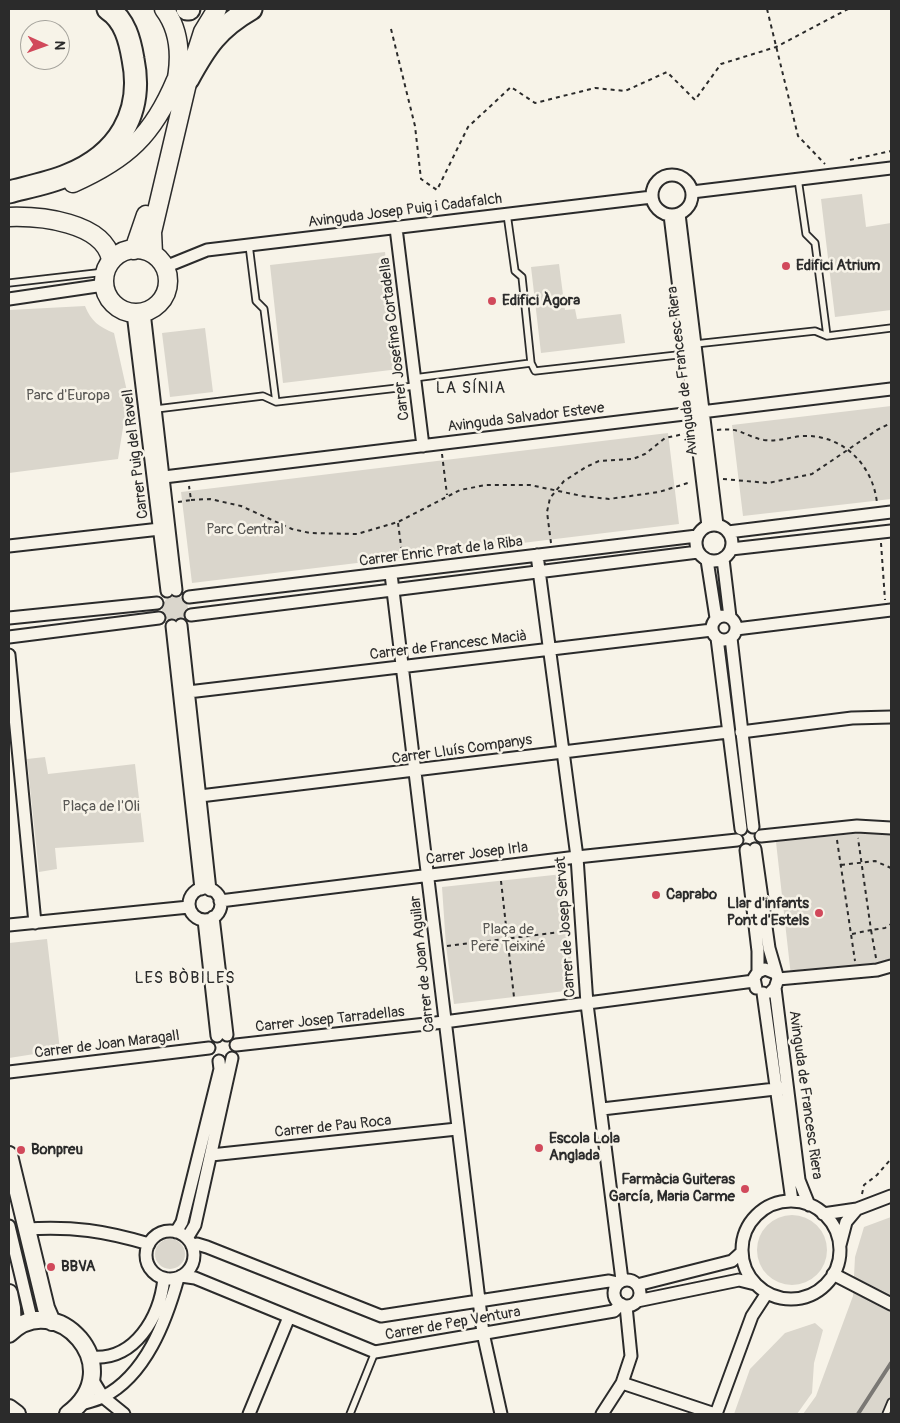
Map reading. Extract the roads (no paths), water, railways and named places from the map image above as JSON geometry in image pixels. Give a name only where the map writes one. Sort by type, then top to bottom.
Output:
[{"type":"highway","points":[[9,192],[74,172],[102,156],[113,146],[126,127],[135,98],[135,66],[130,41],[124,27],[108,9]]},
{"type":"highway","points":[[184,77],[213,38],[230,21],[251,9]]},
{"type":"main road","points":[[153,254],[152,232],[184,77],[173,27],[164,9]]},
{"type":"main road","points":[[134,250],[145,221],[184,77],[203,32],[217,9]]},
{"type":"main road","points":[[9,200],[36,196],[72,184],[100,171],[123,155],[142,140],[184,77]]},
{"type":"main road","points":[[9,217],[42,217],[75,226],[105,244],[108,297],[114,305],[138,313],[153,308],[165,295],[168,277],[165,268],[153,254],[127,250],[107,272]]},
{"type":"main road","points":[[9,1155],[46,1308],[52,1322]]},
{"type":"main road","points":[[9,1293],[12,1308],[11,1332],[27,1324],[52,1322],[66,1327],[78,1336],[90,1357],[92,1379],[75,1409]]},
{"type":"street","points":[[692,192],[891,168]]},
{"type":"street","points":[[669,174],[684,178],[691,186],[692,192],[689,206],[674,214],[657,208],[652,197],[653,188],[657,181],[669,174]]},
{"type":"street","name":"Avinguda Josep Puig i Cadafalch","points":[[165,268],[198,252],[652,197]]},
{"type":"street","name":"Avinguda de Francesc Riera","points":[[674,214],[695,344],[698,413]]},
{"type":"street","name":"Avinguda de Francesc Riera","points":[[674,214],[686,354],[698,413],[712,525]]},
{"type":"street","name":"Carrer Josefina Cortadella","points":[[396,228],[423,446]]},
{"type":"street","points":[[9,299],[107,272]]},
{"type":"street","name":"Carrer Puig del Ravell","points":[[138,313],[156,409],[164,477],[172,591]]},
{"type":"street","name":"Carrer Puig del Ravell","points":[[138,313],[160,529],[172,591]]},
{"type":"street","name":"Avinguda Salvador Esteve","points":[[164,477],[891,390]]},
{"type":"street","points":[[716,618],[703,556],[696,546],[700,530],[712,525],[728,532],[891,512]]},
{"type":"street","points":[[9,546],[160,529]]},
{"type":"street","points":[[176,626],[191,615],[539,572],[703,556],[715,561],[723,559],[731,549],[732,538],[728,532]]},
{"type":"street","points":[[731,549],[886,532]]},
{"type":"street","name":"Carrer Enric Prat de la Riba","points":[[189,597],[697,536]]},
{"type":"street","name":"Carrer de Josep Servat","points":[[537,555],[577,857],[587,1004],[602,1109],[620,1282]]},
{"type":"street","points":[[723,559],[730,617],[735,623],[744,832],[741,847],[750,850],[760,845],[761,836],[758,830],[744,832]]},
{"type":"street","name":"Carrer de Joan Aguilar","points":[[391,574],[400,668],[428,876],[444,1022],[483,1333],[500,1414]]},
{"type":"street","points":[[9,618],[157,603],[172,591],[189,597],[192,606],[191,615]]},
{"type":"street","points":[[157,603],[159,618]]},
{"type":"street","points":[[714,634],[723,640],[734,634],[889,610]]},
{"type":"street","points":[[730,617],[722,616],[716,618],[712,623],[744,832]]},
{"type":"street","points":[[9,637],[159,618],[176,626]]},
{"type":"street","points":[[176,626],[188,692],[200,796],[206,889]]},
{"type":"street","points":[[176,626],[206,889]]},
{"type":"street","name":"Carrer de Francesc Macià","points":[[188,692],[400,668],[548,648],[714,634]]},
{"type":"street","points":[[9,655],[14,772],[35,923]]},
{"type":"street","points":[[741,732],[852,718],[891,718]]},
{"type":"street","name":"Carrer Lluís Companys","points":[[200,796],[413,772],[562,751],[728,732]]},
{"type":"street","points":[[761,836],[857,826],[891,828]]},
{"type":"street","name":"Carrer Josep Irla","points":[[220,901],[577,857],[744,832]]},
{"type":"street","points":[[750,850],[758,951],[756,988],[763,992],[769,992],[776,980]]},
{"type":"street","name":"Avinguda de Francesc Riera","points":[[750,850],[776,980],[782,1089],[792,1201]]},
{"type":"street","points":[[206,889],[217,894],[220,901],[219,911],[209,919],[193,916],[189,907],[190,897],[206,889]]},
{"type":"street","points":[[9,925],[189,907]]},
{"type":"street","points":[[209,919],[222,1035]]},
{"type":"street","points":[[776,980],[877,970],[891,966]]},
{"type":"street","points":[[756,976],[765,969],[776,980]]},
{"type":"street","name":"Carrer Josep Tarradellas","points":[[236,1046],[587,1004],[756,976]]},
{"type":"street","name":"Avinguda de Francesc Riera","points":[[763,992],[799,1180],[809,1205]]},
{"type":"street","points":[[190,1242],[176,1232],[160,1234],[149,1244],[147,1258],[149,1265],[158,1275],[164,1278],[180,1277],[187,1272],[193,1260],[190,1242],[236,1046],[233,1038],[222,1035],[212,1040],[209,1048],[212,1056],[220,1061],[232,1058]]},
{"type":"street","name":"Carrer de Joan Maragall","points":[[9,1072],[209,1048]]},
{"type":"street","points":[[176,1232],[182,1222],[220,1069],[220,1061]]},
{"type":"street","points":[[602,1109],[782,1089]]},
{"type":"street","name":"Carrer de Pau Roca","points":[[211,1155],[457,1129]]},
{"type":"street","points":[[823,1214],[861,1207],[891,1196]]},
{"type":"street","points":[[839,1247],[837,1235],[823,1214],[809,1205],[792,1201],[776,1204],[762,1211],[751,1222],[744,1236],[742,1252],[748,1274],[755,1284],[768,1293],[782,1298],[797,1299],[811,1295],[824,1286],[833,1274],[838,1261],[839,1247],[846,1222],[861,1207]]},
{"type":"street","points":[[9,1226],[30,1314]]},
{"type":"street","points":[[26,1229],[68,1228],[110,1232],[149,1244]]},
{"type":"street","name":"Carrer de Pep Ventura","points":[[190,1242],[381,1316],[609,1281],[620,1282]]},
{"type":"street","points":[[637,1285],[732,1261],[742,1252]]},
{"type":"street","points":[[833,1274],[891,1304]]},
{"type":"street","points":[[75,1409],[103,1397],[130,1374],[148,1351],[163,1324],[180,1277]]},
{"type":"street","name":"Carrer de Pep Ventura","points":[[180,1277],[195,1278],[375,1352],[614,1311],[628,1304],[739,1280],[755,1284]]},
{"type":"street","points":[[90,1357],[111,1356],[136,1340],[154,1319],[162,1298],[164,1278]]},
{"type":"street","points":[[630,1280],[637,1285],[640,1293],[628,1304],[614,1294],[620,1282],[630,1280]]},
{"type":"street","points":[[622,1383],[715,1414],[752,1316],[768,1293]]},
{"type":"street","points":[[602,1414],[622,1383],[631,1356],[628,1304]]},
{"type":"street","points":[[249,1414],[289,1317]]},
{"type":"street","points":[[92,1379],[103,1397],[124,1414]]},
{"type":"lane","points":[[798,179],[806,234],[815,243],[827,336]]},
{"type":"lane","points":[[506,214],[515,271],[522,277],[531,363],[535,371],[686,354]]},
{"type":"lane","points":[[248,245],[256,301],[264,309],[276,402]]},
{"type":"lane","points":[[9,283],[107,272]]},
{"type":"lane","points":[[695,344],[816,331],[827,336],[891,328]]},
{"type":"lane","points":[[156,409],[263,396],[276,402],[531,363]]},
{"type":"lane","points":[[350,1414],[375,1352]]},
{"type":"lane","points":[[886,1414],[891,1402]]},
{"type":"waterway","points":[[858,1414],[891,1363]]},
{"type":"place","name":"Edifici Atrium","points":[[786,266]]},
{"type":"place","name":"Edifici Àgora","points":[[492,301]]},
{"type":"place","name":"Caprabo","points":[[656,895]]},
{"type":"place","name":"Llar d'infants Pont d'Estels","points":[[819,913]]},
{"type":"place","name":"Escola Lola Anglada","points":[[539,1148]]},
{"type":"place","name":"Bonpreu","points":[[21,1150]]},
{"type":"place","name":"Farmàcia Guiteras García, Maria Carme","points":[[745,1189]]},
{"type":"place","name":"BBVA","points":[[51,1267]]},
{"type":"district","name":"LA SÍNIA","points":[[471,389]]},
{"type":"district","name":"LES BÒBILES","points":[[185,979]]},
{"type":"park label","name":"Parc d'Europa","points":[[68,396]]},
{"type":"park label","name":"Parc Central","points":[[245,530]]},
{"type":"park label","name":"Plaça de l'Oli","points":[[101,807]]},
{"type":"park label","name":"Plaça de Pere Teixiné","points":[[508,938]]}]
